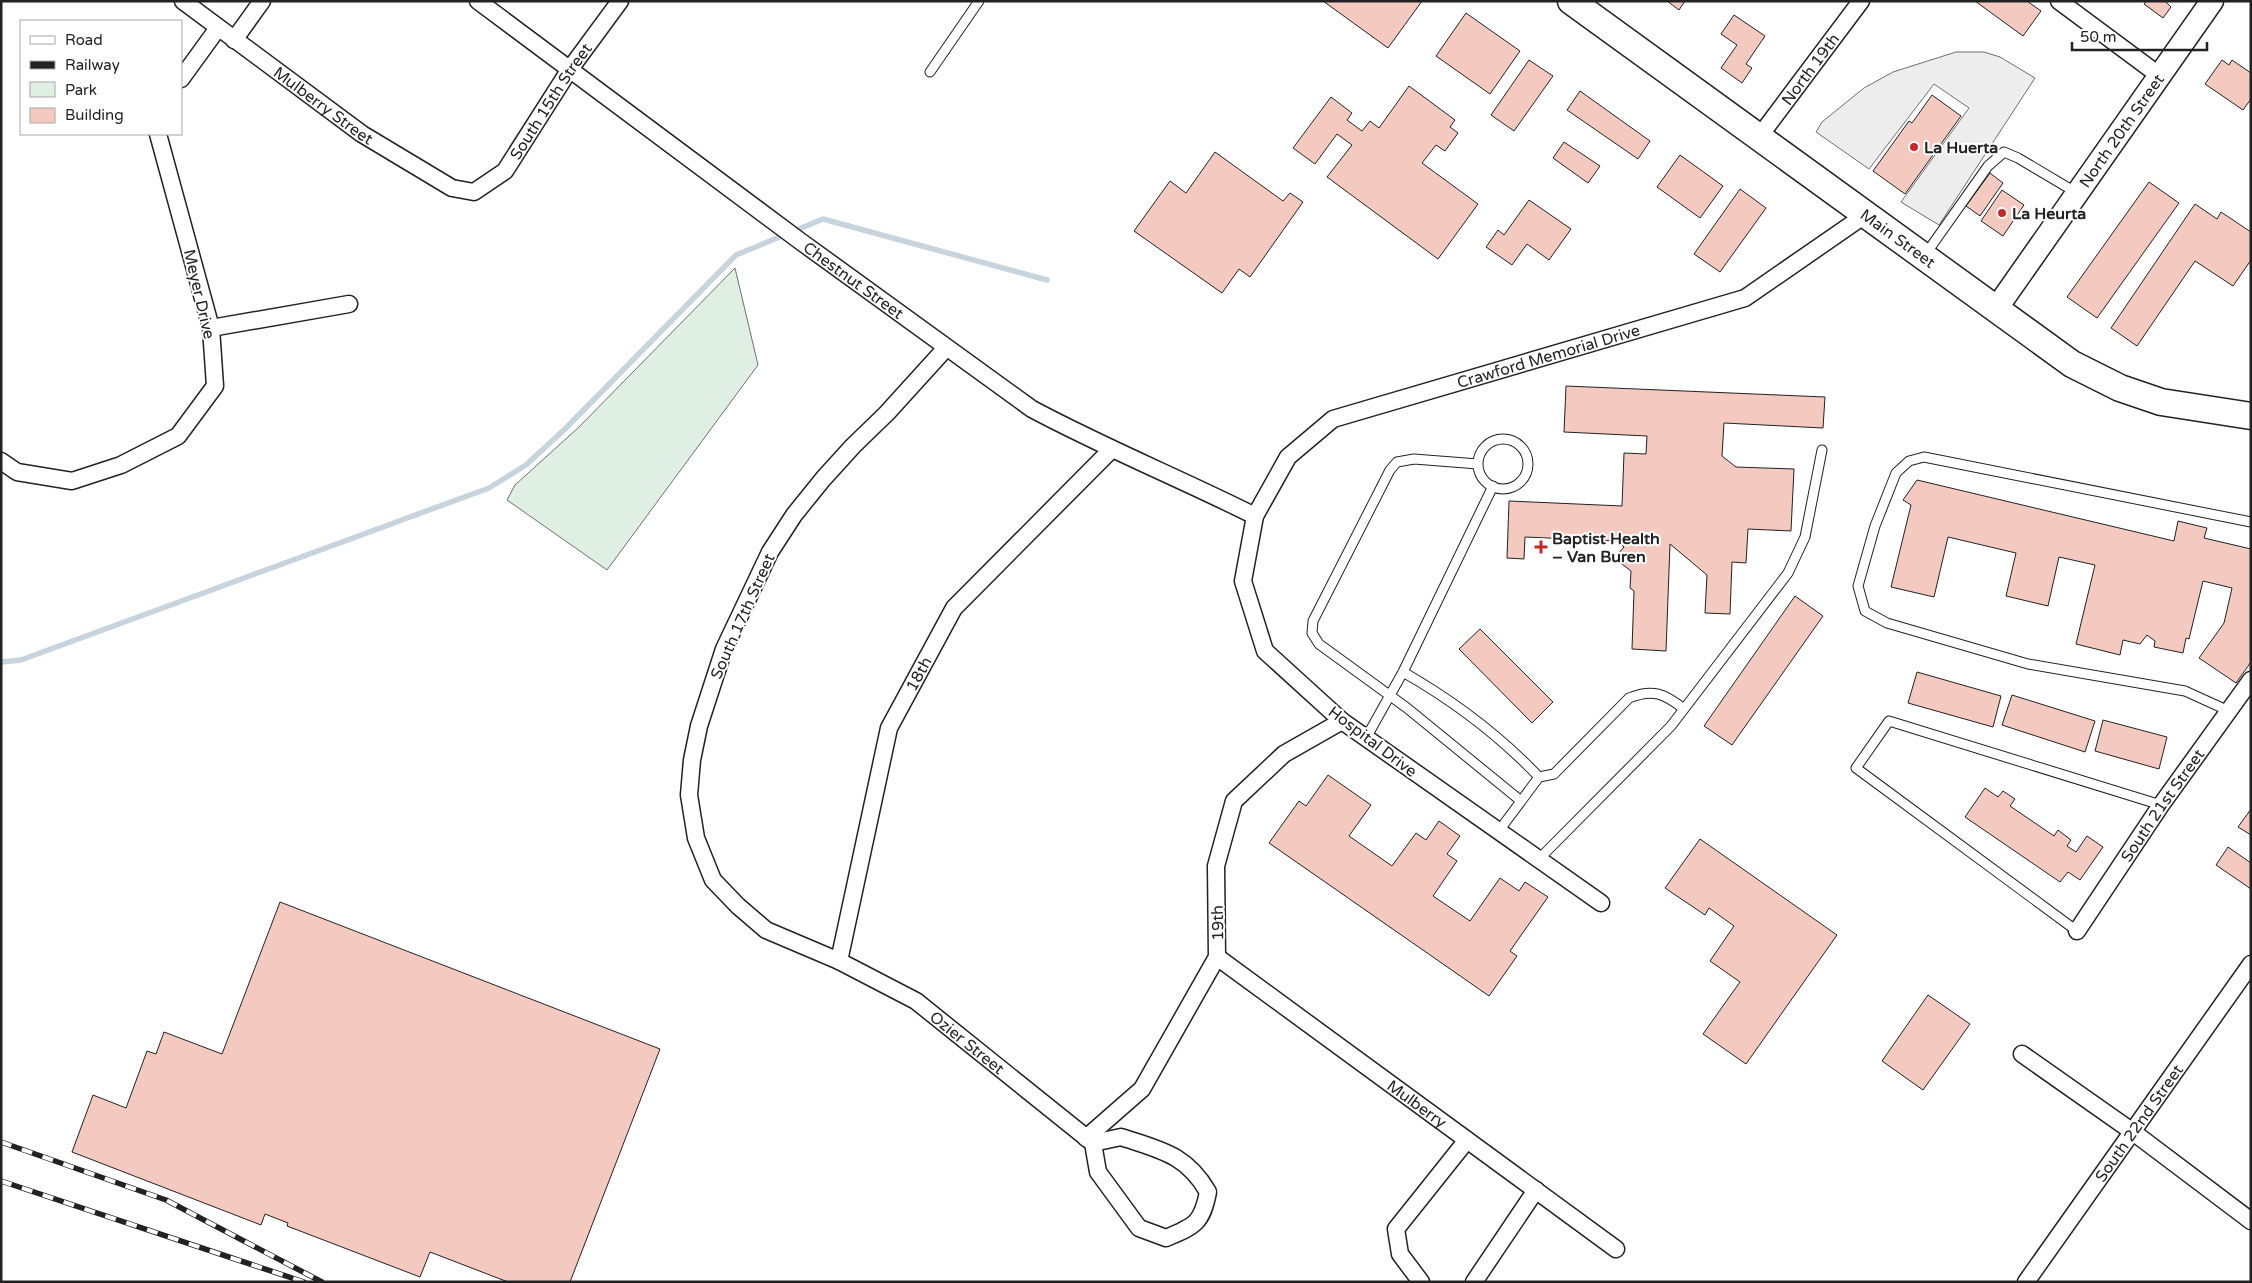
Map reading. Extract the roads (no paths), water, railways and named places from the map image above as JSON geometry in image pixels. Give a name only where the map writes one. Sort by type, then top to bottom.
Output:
[{"type":"main road","name":"Main Street","points":[[1571,1],[2072,364],[2120,388],[2161,402],[2251,416]]},
{"type":"street","name":"Mulberry Street","points":[[183,1],[362,134],[452,188],[474,192]]},
{"type":"street","points":[[234,40],[262,1]]},
{"type":"street","name":"Chestnut Street","points":[[478,1],[800,241],[1032,409],[1255,516]]},
{"type":"street","name":"South 15th Street","points":[[474,192],[505,171],[570,69],[620,1]]},
{"type":"street","name":"North 19th","points":[[1759,137],[1861,1]]},
{"type":"street","points":[[2059,1],[2160,76]]},
{"type":"street","name":"North 20th Street","points":[[1996,310],[2212,1]]},
{"type":"street","points":[[182,78],[218,28]]},
{"type":"street","name":"Meyer Drive","points":[[1,461],[17,472],[72,481],[121,465],[178,436],[215,386],[211,328],[158,135]]},
{"type":"street","name":"Crawford Memorial Drive","points":[[1255,516],[1288,457],[1333,419],[1745,298],[1865,215]]},
{"type":"street","points":[[211,328],[348,304]]},
{"type":"street","name":"South 17th Street","points":[[839,961],[766,930],[738,906],[713,880],[696,838],[689,795],[692,760],[699,726],[724,649],[770,552],[794,515],[824,479],[946,348]]},
{"type":"street","name":"18th","points":[[839,961],[889,728],[954,608],[1112,449]]},
{"type":"street","name":"Hospital Drive","points":[[1255,516],[1244,581],[1265,651],[1342,721],[1601,903]]},
{"type":"street","name":"South 21st Street","points":[[2077,931],[2161,805],[2251,680]]},
{"type":"street","name":"19th","points":[[1090,1140],[1142,1089],[1217,956],[1216,866],[1234,801],[1284,754],[1342,721]]},
{"type":"street","name":"Mulberry","points":[[1217,956],[1616,1249]]},
{"type":"street","name":"Ozier Street","points":[[839,961],[916,1001],[1090,1140]]},
{"type":"street","name":"South 22nd Street","points":[[2026,1282],[2251,964]]},
{"type":"street","points":[[2022,1054],[2133,1132],[2251,1221]]},
{"type":"street","points":[[1122,1137],[1169,1153],[1184,1162],[1197,1173],[1208,1192],[1204,1213],[1189,1228],[1166,1238],[1139,1228],[1098,1172],[1090,1140],[1122,1137]]},
{"type":"street","points":[[1422,1282],[1418,1281],[1400,1254],[1396,1229],[1467,1140]]},
{"type":"street","points":[[1474,1282],[1536,1190]]},
{"type":"lane","points":[[930,72],[979,1]]},
{"type":"lane","points":[[1924,257],[1988,166],[2004,152],[2018,158],[2077,193]]},
{"type":"lane","points":[[1506,439],[1521,446],[1528,462],[1524,478],[1510,487],[1493,486],[1482,477],[1478,464],[1480,456],[1490,442],[1506,439]]},
{"type":"lane","points":[[1538,860],[1670,726],[1788,573],[1805,537],[1822,450]]},
{"type":"lane","points":[[2229,711],[2185,691],[2028,664],[1887,623],[1865,611],[1858,586],[1875,526],[1896,473],[1909,461],[1924,458],[2251,522]]},
{"type":"lane","points":[[1478,464],[1414,459],[1397,462],[1390,470],[1313,621],[1312,633],[1318,644],[1390,695],[1521,801]]},
{"type":"lane","points":[[1366,738],[1402,672],[1493,486]]},
{"type":"lane","points":[[1402,672],[1427,686],[1516,752],[1540,777]]},
{"type":"lane","points":[[1498,832],[1540,777],[1554,774],[1629,698],[1640,693],[1658,693],[1668,696],[1684,709]]},
{"type":"lane","points":[[2077,931],[1856,768],[1889,721],[2161,805]]},
{"type":"waterway","points":[[1,662],[21,660],[489,488],[526,465],[565,429],[736,255],[823,219],[1047,280]]},
{"type":"railway","points":[[1,1142],[166,1200],[322,1282]]},
{"type":"railway","points":[[1,1181],[304,1282]]},
{"type":"place","name":"La Huerta","points":[[1914,147]]},
{"type":"place","name":"La Heurta","points":[[2002,213]]},
{"type":"place","name":"Baptist Health – Van Buren","points":[[1541,547]]}]
